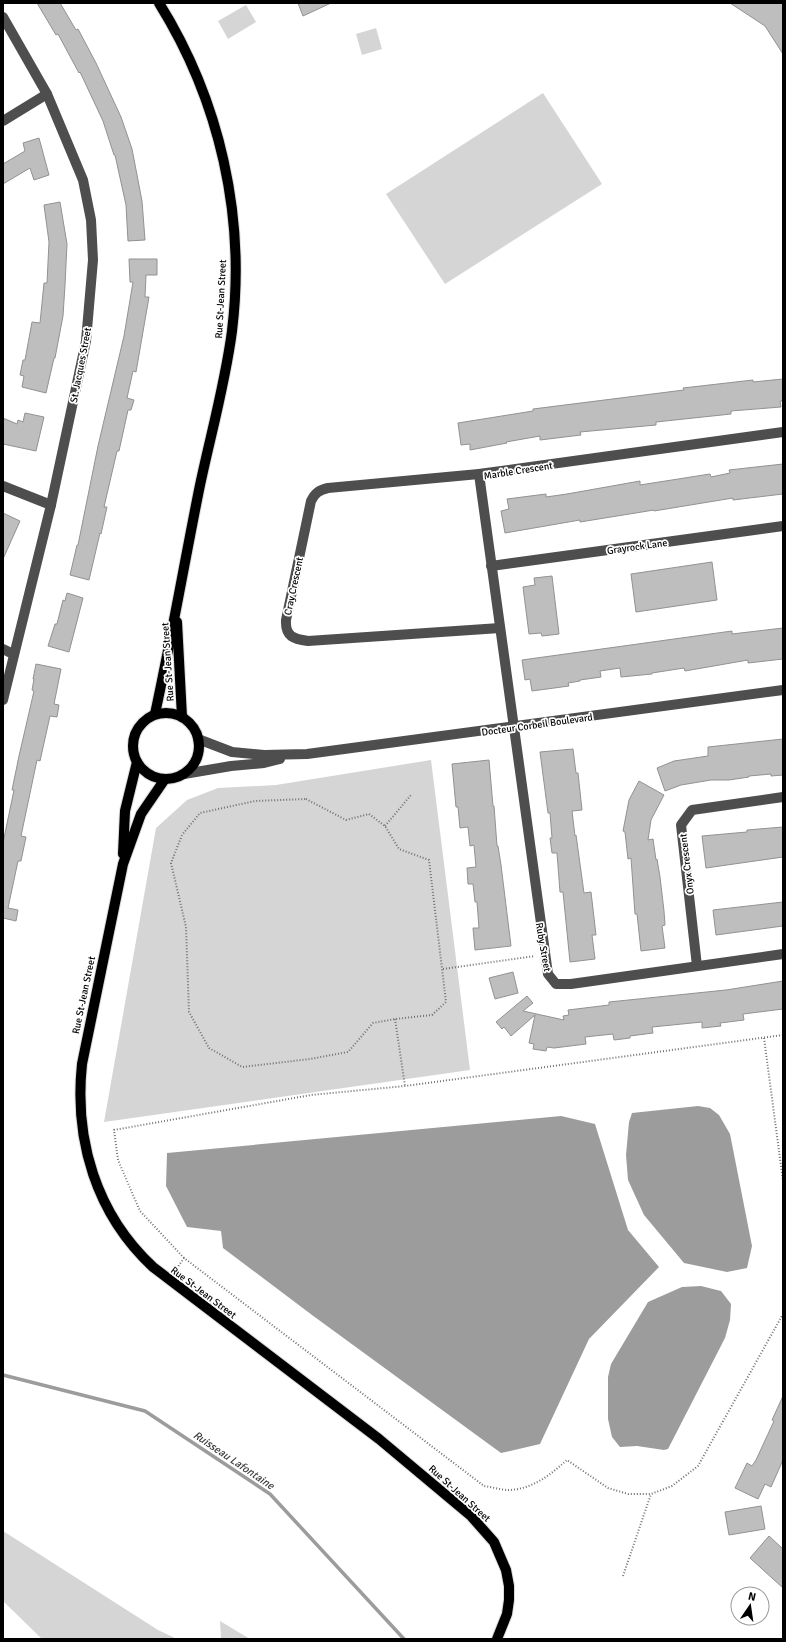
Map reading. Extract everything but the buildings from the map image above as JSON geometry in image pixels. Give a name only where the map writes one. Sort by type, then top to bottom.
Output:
[{"type":"main road","name":"Rue St-Jean Street","points":[[155,714],[175,606],[229,351],[234,302],[235,258],[229,185],[223,154],[213,120],[191,62],[159,3]]},
{"type":"main road","name":"Rue St-Jean Street","points":[[123,864],[125,811],[137,762],[133,751],[133,739],[138,728],[145,720],[155,714],[174,714],[182,717],[175,606]]},
{"type":"main road","points":[[137,762],[144,771],[154,777],[165,779],[175,778],[184,774],[192,767],[197,758],[199,748],[198,738],[190,723],[182,717]]},
{"type":"main road","name":"Rue St-Jean Street","points":[[165,779],[141,814],[123,864],[82,1064],[80,1119],[88,1161],[94,1179],[109,1211],[134,1247],[144,1258],[169,1280],[379,1439],[471,1516],[494,1542],[506,1570],[509,1586],[507,1614],[497,1639]]},
{"type":"street","name":"St. Jacques Street","points":[[3,17],[47,94],[83,180],[91,220],[93,260],[86,341],[51,505],[13,654],[3,700]]},
{"type":"street","points":[[3,121],[47,94]]},
{"type":"street","name":"Marble Crescent","points":[[514,727],[479,474],[783,432]]},
{"type":"street","name":"Cray Crescent","points":[[479,474],[319,490],[311,501],[286,627],[288,633],[292,637],[308,641],[500,628]]},
{"type":"street","points":[[3,486],[51,505]]},
{"type":"street","name":"Grayrock Lane","points":[[491,566],[783,526]]},
{"type":"street","points":[[3,649],[13,654]]},
{"type":"street","name":"Docteur Corbeil Boulevard","points":[[198,738],[232,752],[264,755],[291,755],[361,748],[783,690]]},
{"type":"street","name":"Ruby Street","points":[[514,727],[544,955],[548,974],[556,984],[571,984],[783,954]]},
{"type":"street","name":"Docteur Corbeil Boulevard","points":[[184,774],[231,766],[264,763],[291,755]]},
{"type":"street","name":"Onyx Crescent","points":[[698,966],[681,825],[692,810],[783,797]]},
{"type":"path","points":[[385,826],[410,794]]},
{"type":"path","points":[[306,799],[346,820],[369,814],[385,826],[399,849],[429,860],[446,1002],[432,1015],[395,1018],[373,1023],[348,1052],[310,1059],[242,1067],[209,1048],[189,1012],[186,926],[171,863],[182,835],[200,813],[256,801],[306,799]]},
{"type":"path","points":[[443,969],[544,955]]},
{"type":"path","points":[[395,1018],[405,1086]]},
{"type":"path","points":[[783,1035],[405,1086],[311,1095],[114,1130],[118,1160],[140,1211],[184,1258],[484,1486],[508,1490],[529,1487],[549,1475],[567,1460],[608,1488],[628,1494],[651,1494],[672,1486],[698,1466],[783,1314]]},
{"type":"path","points":[[764,1038],[783,1181]]},
{"type":"path","points":[[169,1280],[184,1258]]},
{"type":"path","points":[[623,1576],[651,1494]]},
{"type":"shaded area","points":[[246,5],[256,22],[228,39],[218,21]]},
{"type":"shaded area","points":[[376,28],[382,49],[362,55],[356,34]]},
{"type":"shaded area","points":[[543,93],[602,184],[445,284],[386,194]]},
{"type":"shaded area","points":[[431,760],[470,1070],[104,1122],[156,828],[187,800],[218,788],[276,785]]},
{"type":"shaded area","points":[[698,1106],[710,1108],[719,1115],[730,1134],[752,1246],[747,1268],[727,1272],[684,1263],[644,1215],[628,1180],[626,1155],[629,1122],[632,1113]]},
{"type":"shaded area","points":[[561,1116],[595,1124],[628,1230],[659,1267],[589,1339],[540,1444],[501,1453],[223,1248],[221,1231],[187,1227],[166,1186],[167,1153]]},
{"type":"shaded area","points":[[701,1286],[721,1291],[731,1304],[730,1320],[725,1338],[668,1449],[664,1450],[637,1446],[620,1447],[612,1437],[608,1419],[608,1377],[611,1364],[648,1302],[682,1287]]},
{"type":"shaded area","points":[[3,1531],[158,1630],[177,1639],[42,1639],[3,1601]]},
{"type":"shaded area","points":[[220,1621],[250,1639],[221,1639]]},
{"type":"waterway","name":"Ruisseau Lafontaine","points":[[3,1375],[145,1411],[270,1494],[404,1639]]}]
